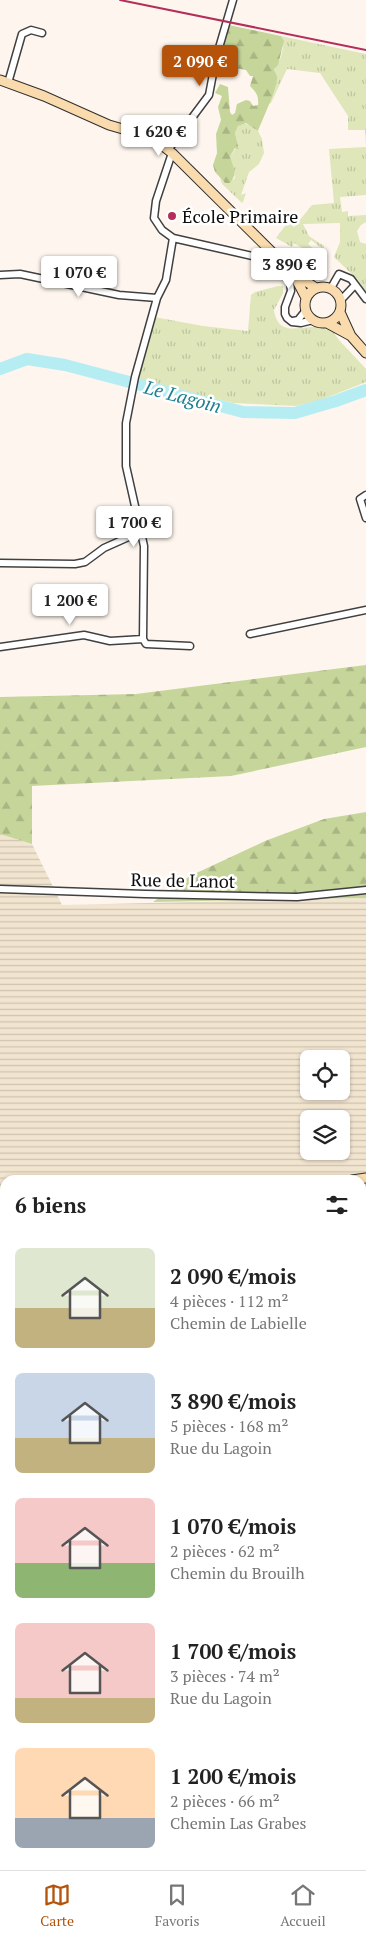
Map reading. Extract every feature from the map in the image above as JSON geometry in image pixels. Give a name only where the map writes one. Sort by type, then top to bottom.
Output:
[{"type":"main road","points":[[4,81],[44,96],[109,125],[155,140],[170,151],[292,272],[316,288]]},
{"type":"main road","points":[[292,272],[306,298],[306,310],[313,320],[319,323],[326,323],[334,320],[340,312]]},
{"type":"main road","points":[[306,298],[311,291],[324,286],[331,288],[338,294],[341,300],[340,312],[351,336],[366,353]]},
{"type":"main road","points":[[326,323],[351,336]]},
{"type":"street","points":[[233,0],[216,58],[209,94],[170,151],[156,201],[154,218],[162,230],[173,238],[270,260],[290,282],[291,290],[284,314],[292,322],[301,323],[313,320]]},
{"type":"street","points":[[4,81],[22,34],[31,30],[42,33]]},
{"type":"street","points":[[173,238],[166,280],[157,298],[131,394],[126,423],[126,466],[144,546],[143,639],[146,644],[190,646]]},
{"type":"street","points":[[0,274],[20,274],[119,295],[157,298]]},
{"type":"street","points":[[331,288],[340,274],[352,278],[355,285],[366,298]]},
{"type":"street","points":[[341,300],[355,285]]},
{"type":"street","points":[[292,322],[298,320],[306,310]]},
{"type":"street","points":[[366,495],[360,499],[366,518]]},
{"type":"street","points":[[0,563],[75,564],[85,562],[104,548],[142,531]]},
{"type":"street","points":[[250,634],[366,610]]},
{"type":"street","points":[[0,646],[84,635],[110,641],[143,639]]},
{"type":"street","name":"Rue de Lanot","points":[[0,889],[297,897],[366,890]]},
{"type":"shaded area","points":[[0,834],[32,844],[62,905],[366,898],[366,1175],[0,1175]]},
{"type":"green space","points":[[229,25],[281,36],[284,41],[278,65],[274,69],[277,76],[275,87],[258,131],[246,123],[238,126],[235,133],[239,150],[235,148],[230,156],[234,177],[230,183],[225,183],[215,172],[213,165],[217,153],[216,134],[221,120],[218,107],[222,96],[215,93],[220,84],[228,87],[230,112],[232,115],[235,113],[237,104],[246,100],[250,101],[253,106],[258,105],[257,94],[250,86],[253,76],[250,76],[246,70],[231,69],[217,75],[216,73]]},
{"type":"green space","points":[[281,36],[366,54],[366,147],[365,130],[348,130],[348,116],[320,73],[287,69],[271,103],[268,104],[276,83],[277,76],[274,68],[279,62],[282,53],[283,44]]},
{"type":"green space","points":[[243,123],[252,126],[258,131],[262,139],[264,153],[259,164],[249,172],[241,195],[246,193],[242,203],[222,184],[220,178],[225,183],[229,183],[235,178],[230,156],[236,148],[239,150],[235,133],[238,126]]},
{"type":"green space","points":[[366,147],[366,195],[340,197],[342,212],[348,211],[348,216],[366,215],[366,222],[357,231],[360,242],[366,244],[366,292],[358,280],[334,257],[340,242],[340,223],[303,224],[309,236],[324,246],[324,250],[311,240],[308,244],[321,256],[319,258],[294,243],[292,247],[276,238],[288,222],[294,227],[312,205],[334,203],[329,149]]},
{"type":"green space","points":[[283,286],[283,293],[274,310],[277,320],[282,326],[290,328],[316,327],[332,331],[366,369],[366,382],[318,401],[296,406],[233,403],[137,379],[154,317],[203,326],[248,331],[251,295],[255,292]]},
{"type":"green space","points":[[366,665],[366,747],[231,776],[32,786],[32,844],[0,834],[0,697],[136,694]]},
{"type":"green space","points":[[366,812],[366,898],[153,902],[190,876],[265,841],[324,819]]},
{"type":"waterway","name":"Le Lagoin","points":[[0,369],[27,359],[65,365],[243,412],[295,413],[366,390]]},
{"type":"railway","points":[[120,0],[366,50]]},
{"type":"place","name":"École Primaire","points":[[172,216]]}]
